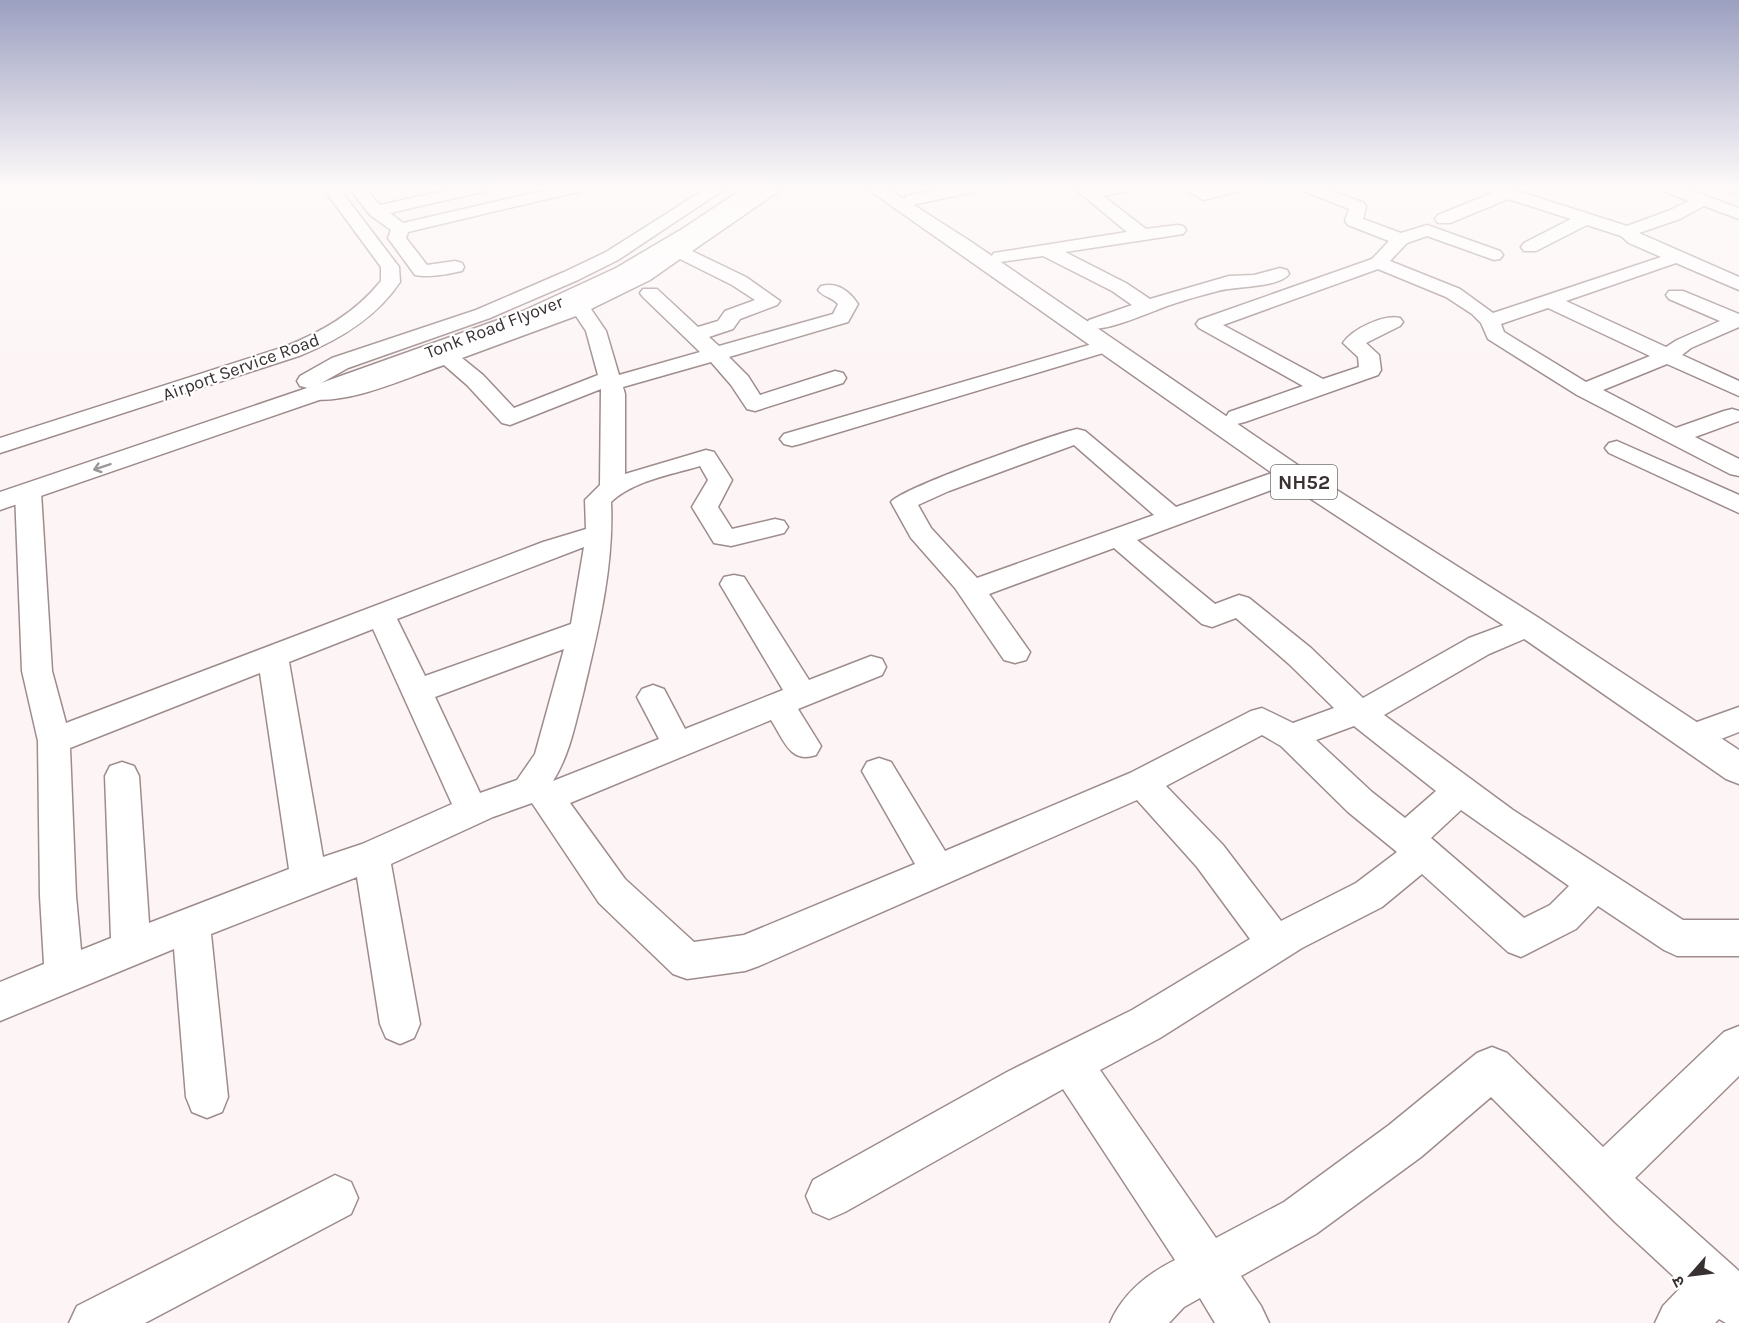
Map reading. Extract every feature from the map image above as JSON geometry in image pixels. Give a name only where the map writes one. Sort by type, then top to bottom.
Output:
[{"type":"main road","name":"Tonk Road Flyover","points":[[312,387],[520,310],[638,250]]},
{"type":"main road","name":"Tonk Road Flyover","points":[[312,387],[371,373],[531,316],[579,294],[661,250]]},
{"type":"main road","name":"NH52","points":[[970,250],[1101,335],[1237,417],[1739,752]]},
{"type":"main road","name":"NH52","points":[[989,250],[1101,335],[1292,474],[1528,626],[1739,769]]},
{"type":"main road","points":[[9,492],[312,387]]},
{"type":"street","name":"Airport Service Road","points":[[0,446],[173,392],[281,355],[329,335],[375,301],[391,282],[390,267],[377,250]]},
{"type":"street","points":[[406,250],[422,271],[455,267]]},
{"type":"street","points":[[312,387],[340,363],[483,314],[572,276],[620,250]]},
{"type":"street","points":[[1000,257],[1046,250],[1119,287],[1206,324],[1322,388]]},
{"type":"street","points":[[1206,324],[1378,263],[1391,250]]},
{"type":"street","points":[[1480,250],[1494,255]]},
{"type":"street","points":[[1660,250],[1734,278]]},
{"type":"street","points":[[312,387],[357,388],[498,339],[580,307],[643,276],[678,251],[739,281],[770,301],[732,315],[726,325],[695,334]]},
{"type":"street","points":[[1490,321],[1677,257]]},
{"type":"street","points":[[1378,263],[1449,292],[1481,311],[1490,321],[1495,335],[1585,390],[1739,469]]},
{"type":"street","points":[[792,439],[1101,335],[1158,303],[1229,282],[1256,281],[1280,274]]},
{"type":"street","points":[[450,359],[475,380],[510,418],[610,381],[841,318],[848,304],[840,294],[828,290]]},
{"type":"street","points":[[650,293],[651,297],[669,309],[715,354],[740,381],[755,404],[835,378]]},
{"type":"street","points":[[1676,295],[1738,320]]},
{"type":"street","points":[[1547,300],[1739,389]]},
{"type":"street","points":[[580,307],[596,331],[614,394],[612,487]]},
{"type":"street","points":[[1585,390],[1667,356],[1684,344],[1738,320]]},
{"type":"street","points":[[1237,417],[1370,370],[1368,355],[1353,344],[1366,334],[1393,322]]},
{"type":"street","points":[[1674,436],[1732,416]]},
{"type":"street","points":[[1015,652],[972,590],[920,532],[904,502],[950,482],[1077,436],[1173,517]]},
{"type":"street","points":[[1617,448],[1739,505]]},
{"type":"street","points":[[538,794],[550,759],[584,630],[595,571],[598,500],[612,487],[649,473],[706,457],[720,480],[705,507],[723,537],[731,538],[775,527]]},
{"type":"street","points":[[972,590],[1292,474]]},
{"type":"street","points":[[9,492],[37,671],[54,741],[58,896],[64,975]]},
{"type":"street","points":[[54,741],[552,548],[598,534]]},
{"type":"street","points":[[1117,537],[1212,617],[1239,605],[1300,656],[1359,713],[1460,790],[1677,938],[1739,938]]},
{"type":"street","points":[[734,584],[790,700],[805,746]]},
{"type":"street","points":[[381,615],[472,811]]},
{"type":"street","points":[[1292,737],[1319,725],[1369,709],[1479,646],[1528,626]]},
{"type":"street","points":[[418,692],[584,630]]},
{"type":"street","points":[[273,657],[308,878]]},
{"type":"street","points":[[0,1009],[64,975],[308,878],[372,856],[472,811],[538,794],[678,745],[871,667]]},
{"type":"street","points":[[653,697],[678,745]]},
{"type":"street","points":[[1708,731],[1739,719]]},
{"type":"street","points":[[538,794],[612,891],[687,961],[745,953],[1142,783],[1262,720],[1292,737],[1360,802],[1414,845],[1521,939],[1563,917],[1596,883]]},
{"type":"street","points":[[879,771],[938,872]]},
{"type":"street","points":[[122,776],[131,947]]},
{"type":"street","points":[[1142,783],[1210,856],[1276,944]]},
{"type":"street","points":[[829,1196],[1070,1063],[1146,1024],[1276,944],[1368,895],[1460,790]]},
{"type":"street","points":[[372,856],[400,1024]]},
{"type":"street","points":[[191,924],[207,1097]]},
{"type":"street","points":[[1603,1178],[1739,1047]]},
{"type":"street","points":[[1070,1063],[1244,1323]]},
{"type":"street","points":[[1135,1323],[1167,1290],[1300,1218],[1405,1141],[1491,1068],[1603,1178],[1729,1294],[1680,1323]]},
{"type":"street","points":[[94,1323],[335,1198]]}]
